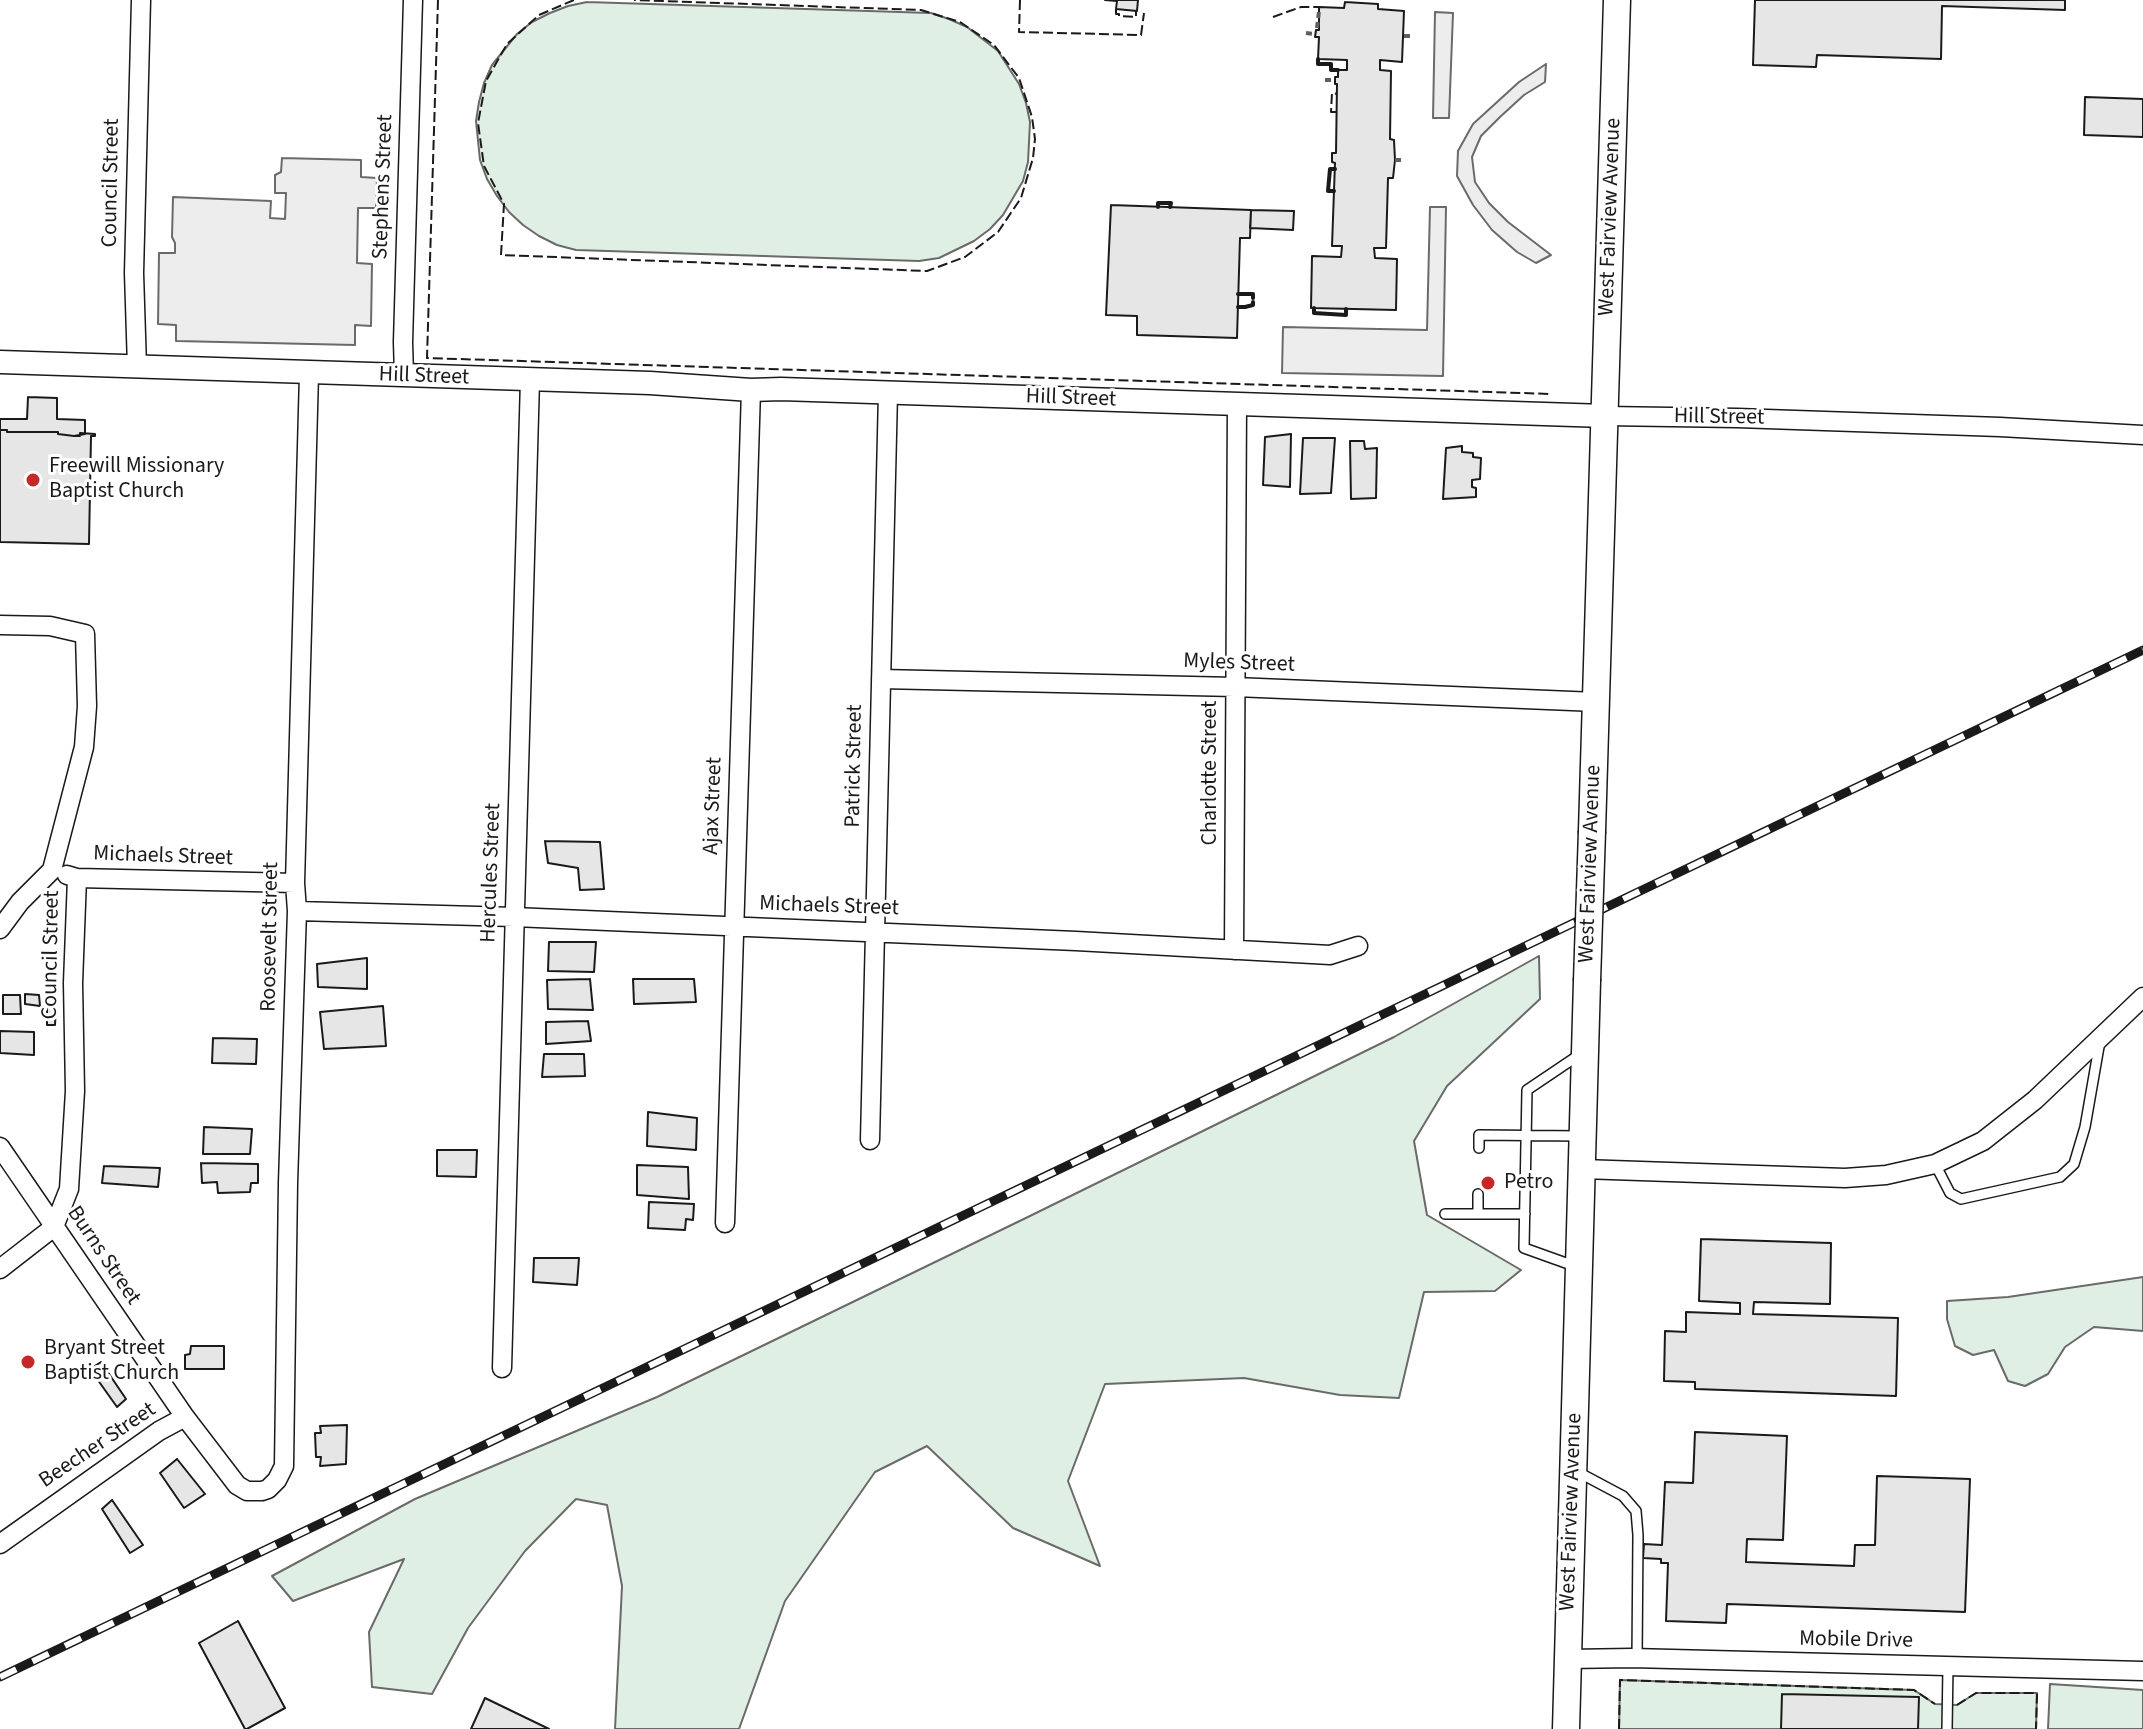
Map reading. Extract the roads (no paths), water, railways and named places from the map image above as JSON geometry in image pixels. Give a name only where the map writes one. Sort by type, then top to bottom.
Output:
[{"type":"main road","name":"West Fairview Avenue","points":[[1566,1729],[1617,0]]},
{"type":"street","name":"Council Street","points":[[137,367],[134,273],[141,0]]},
{"type":"street","name":"Stephens Street","points":[[404,376],[413,0]]},
{"type":"street","name":"Hill Street","points":[[0,362],[650,383],[751,390],[1985,426],[2143,435]]},
{"type":"street","name":"Roosevelt Street","points":[[262,1491],[277,1480],[284,1466],[288,1183],[309,374]]},
{"type":"street","name":"Hercules Street","points":[[502,1368],[530,380]]},
{"type":"street","name":"Ajax Street","points":[[725,1223],[751,390]]},
{"type":"street","name":"Patrick Street","points":[[870,1140],[888,393]]},
{"type":"street","name":"Charlotte Street","points":[[1234,950],[1237,404]]},
{"type":"street","name":"Council Street","points":[[0,625],[50,626],[85,634],[87,706],[84,747],[52,870],[77,878],[71,1172],[69,1189],[54,1227]]},
{"type":"street","name":"Myles Street","points":[[881,679],[1235,687],[1596,702]]},
{"type":"street","points":[[0,929],[20,902],[52,870]]},
{"type":"street","name":"Michaels Street","points":[[77,878],[295,883]]},
{"type":"street","name":"Michaels Street","points":[[297,911],[514,917],[1330,955],[1358,946]]},
{"type":"street","points":[[1582,1169],[1845,1178],[1886,1175],[1935,1164],[1983,1141],[2035,1100],[2140,1003]]},
{"type":"street","name":"Burns Street","points":[[0,1147],[185,1417],[237,1485],[247,1491],[262,1491]]},
{"type":"street","points":[[0,1269],[54,1227]]},
{"type":"street","name":"Beecher Street","points":[[0,1544],[159,1431],[185,1417]]},
{"type":"street","name":"Mobile Drive","points":[[1568,1659],[2143,1671]]},
{"type":"lane","points":[[1935,1164],[1950,1193],[1961,1199],[2060,1177],[2074,1164],[2101,1037]]},
{"type":"lane","points":[[1579,1268],[1524,1248],[1527,1090],[1585,1051]]},
{"type":"lane","points":[[1479,1148],[1479,1135],[1583,1136]]},
{"type":"lane","points":[[1478,1194],[1478,1214]]},
{"type":"lane","points":[[1445,1214],[1525,1214]]},
{"type":"lane","points":[[1573,1470],[1623,1496],[1636,1511],[1637,1659]]},
{"type":"lane","points":[[1947,1729],[1948,1667]]},
{"type":"railway","points":[[0,1677],[2143,650]]},
{"type":"place","name":"Freewill Missionary Baptist Church","points":[[33,480]]},
{"type":"place","name":"Petro","points":[[1488,1183]]},
{"type":"place","name":"Bryant Street Baptist Church","points":[[28,1362]]}]
